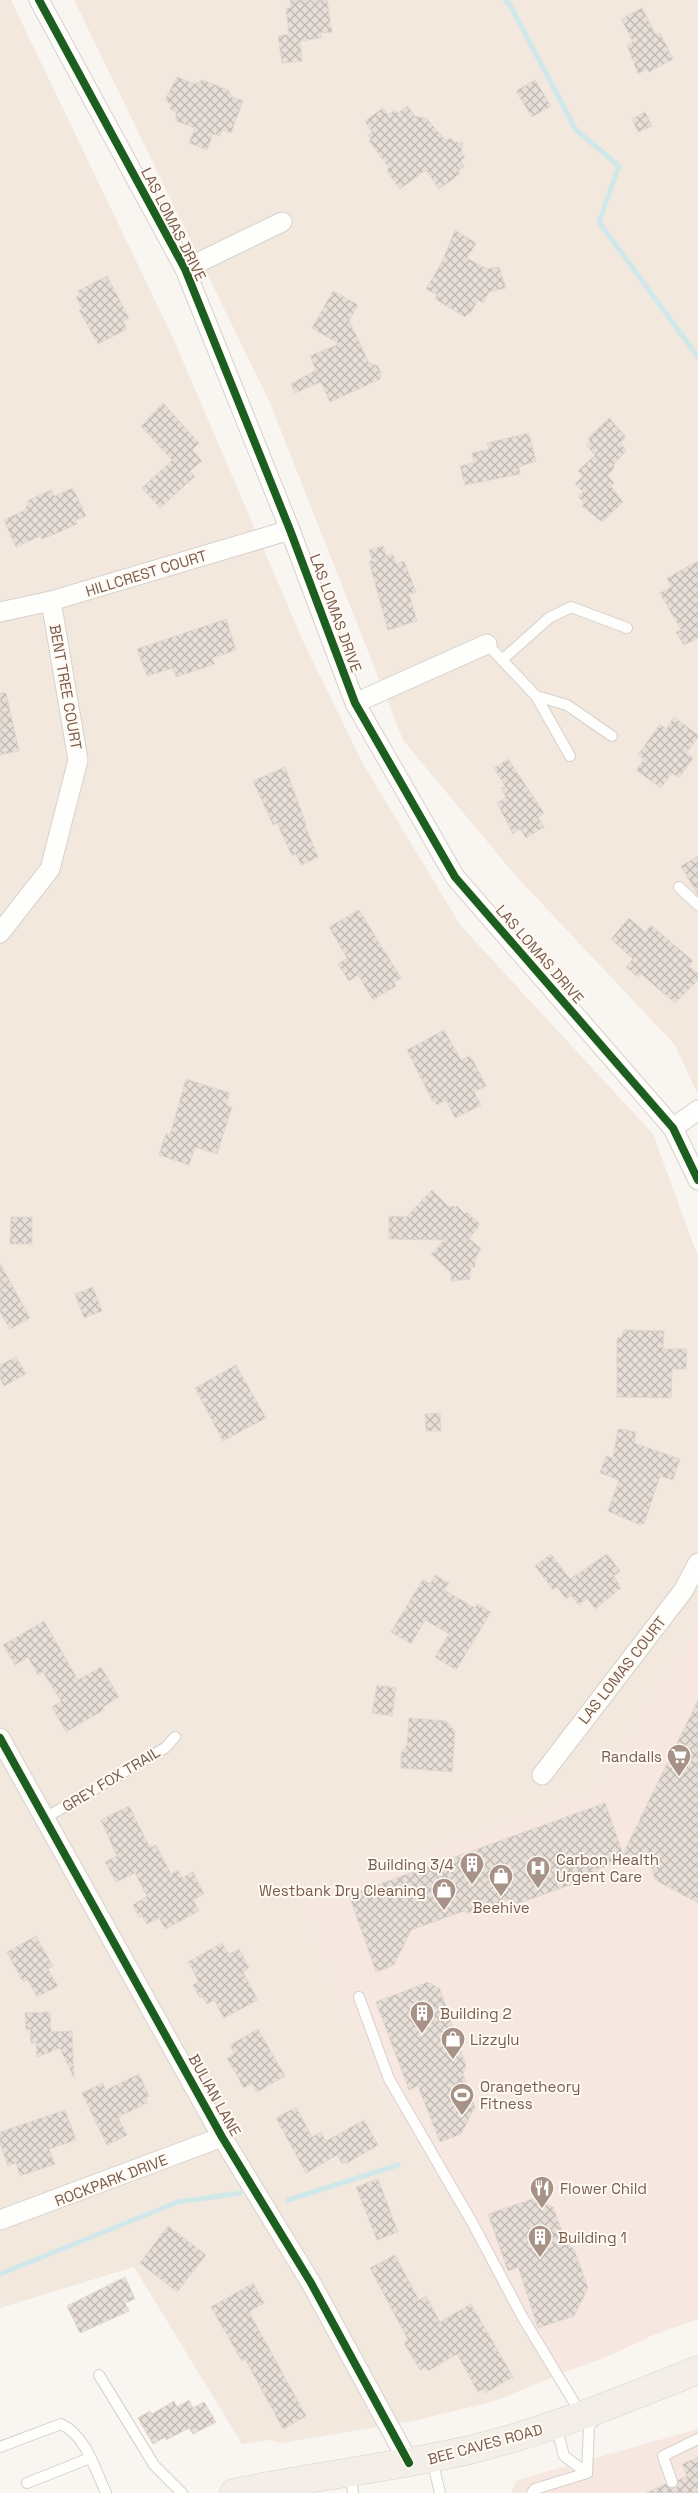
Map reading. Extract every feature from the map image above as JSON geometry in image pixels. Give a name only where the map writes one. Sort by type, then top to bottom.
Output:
[{"type":"main road","name":"BEE CAVES ROAD","points":[[234,2493],[352,2483],[420,2460],[499,2442],[556,2424],[698,2370]]},
{"type":"street","name":"LAS LOMAS DRIVE","points":[[39,0],[185,269],[290,530],[355,703],[455,877],[673,1128],[698,1180]]},
{"type":"street","points":[[185,269],[282,222]]},
{"type":"street","name":"HILLCREST COURT","points":[[0,612],[51,601],[290,530]]},
{"type":"street","name":"BENT TREE COURT","points":[[0,932],[50,868],[78,760],[51,601]]},
{"type":"street","points":[[355,703],[487,644]]},
{"type":"street","points":[[673,1128],[698,1110]]},
{"type":"street","name":"LAS LOMAS COURT","points":[[542,1775],[683,1591],[698,1563]]},
{"type":"street","name":"BULIAN LANE","points":[[0,1738],[222,2137],[420,2460]]},
{"type":"street","name":"ROCKPARK DRIVE","points":[[0,2220],[222,2137]]},
{"type":"lane","points":[[502,660],[549,618],[571,607],[626,628]]},
{"type":"lane","points":[[487,644],[536,696],[570,756]]},
{"type":"lane","points":[[536,696],[567,705],[612,736]]},
{"type":"lane","points":[[679,887],[698,905]]},
{"type":"lane","name":"GREY FOX TRAIL","points":[[45,1818],[165,1748],[176,1737]]},
{"type":"lane","points":[[359,1997],[389,2079],[473,2224],[523,2318],[582,2415]]},
{"type":"lane","points":[[99,2375],[154,2465],[182,2493]]},
{"type":"lane","points":[[586,2473],[589,2426],[609,2405]]},
{"type":"lane","points":[[0,2447],[60,2424],[71,2429],[81,2440],[106,2493]]},
{"type":"lane","points":[[556,2424],[564,2456],[586,2473]]},
{"type":"lane","points":[[672,2482],[664,2456],[698,2439]]},
{"type":"lane","points":[[27,2483],[90,2458]]},
{"type":"lane","points":[[420,2460],[440,2493]]},
{"type":"lane","points":[[532,2493],[535,2489],[586,2473]]},
{"type":"shaded area","points":[[0,0],[11,0],[173,338],[303,641],[363,764],[461,926],[653,1134],[698,1257],[698,1623],[597,1791],[302,1899],[382,2088],[562,2373],[495,2401],[413,2421],[281,2443],[269,2440],[242,2444],[134,2267],[0,2308]]},
{"type":"shaded area","points":[[74,0],[698,0],[698,1095],[675,1045],[515,875],[403,740],[270,403]]},
{"type":"shaded area","points":[[698,1623],[698,2319],[651,2336],[609,2356],[562,2373],[382,2088],[302,1899],[597,1791]]},
{"type":"shaded area","points":[[698,2429],[698,2493],[511,2493],[517,2480]]},
{"type":"building","points":[[290,0],[327,0],[332,32],[320,33],[321,38],[300,41],[302,61],[282,63],[278,36],[289,34],[286,8],[291,8]]},
{"type":"building","points":[[642,8],[656,35],[660,33],[673,59],[649,72],[647,69],[638,74],[627,45],[633,42],[621,19]]},
{"type":"building","points":[[177,77],[195,84],[203,80],[228,90],[232,97],[243,101],[231,133],[222,130],[220,136],[213,134],[207,150],[189,143],[195,128],[176,121],[176,111],[170,109],[172,105],[165,100]]},
{"type":"building","points":[[535,80],[551,106],[532,117],[516,91]]},
{"type":"building","points":[[407,106],[415,116],[426,118],[446,141],[451,138],[454,142],[463,143],[461,152],[465,157],[461,161],[464,166],[458,171],[460,174],[439,189],[426,170],[400,189],[389,174],[387,169],[389,168],[369,141],[371,140],[368,135],[372,132],[365,121],[383,108],[388,115],[395,110],[398,113]]},
{"type":"building","points":[[645,112],[652,126],[638,132],[632,119]]},
{"type":"building","points":[[455,230],[476,243],[467,258],[487,269],[499,267],[506,288],[489,292],[483,303],[478,300],[470,314],[468,313],[465,317],[435,299],[437,295],[426,289],[441,264]]},
{"type":"building","points":[[107,276],[129,318],[123,321],[127,329],[98,344],[79,310],[82,309],[76,297],[80,295],[78,291]]},
{"type":"building","points":[[333,291],[358,305],[349,320],[369,363],[378,366],[381,373],[380,379],[330,402],[321,382],[295,393],[291,384],[316,370],[310,356],[339,344],[312,328]]},
{"type":"building","points":[[163,403],[199,443],[192,450],[202,461],[190,471],[195,476],[160,508],[142,488],[172,460],[141,426]]},
{"type":"building","points":[[609,418],[626,437],[621,442],[626,451],[614,464],[614,469],[607,475],[614,483],[611,486],[623,502],[602,522],[582,506],[584,503],[578,497],[583,492],[575,484],[583,476],[578,471],[595,455],[586,445],[590,441],[588,438]]},
{"type":"building","points":[[529,433],[536,461],[519,467],[520,474],[465,485],[460,466],[474,463],[472,453],[489,449],[487,443]]},
{"type":"building","points":[[73,488],[86,516],[76,520],[77,524],[55,534],[42,539],[40,536],[16,547],[4,520],[25,510],[29,500],[51,490],[54,496]]},
{"type":"building","points":[[383,546],[386,556],[393,554],[396,564],[404,561],[416,592],[409,594],[417,621],[388,630],[369,562],[372,560],[369,550]]},
{"type":"building","points":[[698,561],[698,638],[684,645],[676,632],[681,630],[660,593],[671,587],[667,578]]},
{"type":"building","points":[[226,619],[236,650],[212,658],[215,664],[176,677],[173,668],[147,676],[137,649]]},
{"type":"building","points":[[0,693],[6,693],[19,751],[0,755]]},
{"type":"building","points":[[674,717],[698,735],[698,737],[686,753],[693,758],[679,778],[672,773],[661,788],[636,770],[644,759],[638,755],[660,724],[666,729]]},
{"type":"building","points":[[508,759],[544,813],[538,817],[544,827],[526,838],[520,829],[513,834],[497,803],[506,797],[501,788],[505,786],[494,768]]},
{"type":"building","points":[[285,767],[318,857],[301,865],[296,854],[292,856],[277,823],[273,825],[253,781]]},
{"type":"building","points":[[698,856],[698,895],[681,866]]},
{"type":"building","points":[[359,910],[401,978],[394,983],[396,986],[373,1000],[358,975],[349,981],[338,964],[347,958],[329,927]]},
{"type":"building","points":[[629,918],[645,932],[651,925],[693,961],[689,966],[698,974],[698,980],[675,1003],[641,974],[638,977],[626,967],[633,959],[611,939]]},
{"type":"building","points":[[444,1030],[461,1060],[469,1056],[474,1062],[486,1086],[474,1092],[481,1105],[455,1118],[446,1100],[437,1105],[432,1100],[407,1050]]},
{"type":"building","points":[[186,1079],[230,1093],[226,1105],[232,1107],[217,1154],[195,1147],[189,1165],[159,1155],[166,1133],[170,1135]]},
{"type":"building","points":[[432,1190],[449,1207],[457,1206],[480,1224],[469,1239],[481,1248],[475,1259],[475,1267],[471,1267],[470,1279],[451,1281],[451,1273],[431,1254],[444,1240],[389,1239],[389,1216],[406,1217]]},
{"type":"building","points":[[11,1217],[32,1217],[32,1244],[10,1244]]},
{"type":"building","points":[[0,1263],[30,1318],[10,1329],[0,1312]]},
{"type":"building","points":[[93,1287],[102,1311],[84,1318],[75,1294]]},
{"type":"building","points":[[624,1330],[664,1331],[663,1349],[687,1349],[686,1369],[672,1369],[671,1398],[617,1397],[617,1338],[621,1338]]},
{"type":"building","points":[[16,1357],[26,1374],[4,1386],[0,1378],[0,1365]]},
{"type":"building","points":[[236,1365],[266,1418],[223,1441],[195,1388]]},
{"type":"building","points":[[440,1413],[441,1431],[426,1431],[425,1414]]},
{"type":"building","points":[[618,1429],[636,1432],[634,1443],[680,1459],[673,1480],[660,1476],[644,1524],[641,1523],[640,1525],[608,1511],[619,1480],[600,1473],[606,1456],[613,1458]]},
{"type":"building","points":[[551,1554],[570,1579],[607,1554],[620,1571],[614,1576],[621,1588],[595,1609],[587,1598],[579,1605],[571,1595],[566,1599],[557,1587],[553,1590],[535,1566]]},
{"type":"building","points":[[435,1575],[449,1583],[444,1590],[475,1608],[477,1604],[491,1612],[456,1670],[435,1657],[449,1634],[425,1620],[411,1644],[391,1632],[423,1579],[430,1584]]},
{"type":"building","points":[[44,1621],[78,1680],[101,1667],[119,1697],[103,1707],[105,1709],[66,1732],[52,1707],[61,1701],[43,1672],[38,1675],[28,1657],[15,1665],[3,1645]]},
{"type":"building","points":[[377,1685],[396,1688],[392,1716],[372,1713]]},
{"type":"building","name":"Randalls","points":[[698,1700],[698,1903],[655,1880],[652,1868],[623,1854]]},
{"type":"building","points":[[409,1718],[446,1721],[455,1731],[452,1772],[401,1768],[401,1753],[407,1745]]},
{"type":"building","name":"Building 3/4","points":[[605,1803],[623,1854],[619,1862],[598,1869],[595,1876],[517,1904],[510,1899],[471,1914],[464,1911],[411,1930],[394,1965],[376,1972],[349,1895]]},
{"type":"building","points":[[129,1806],[147,1842],[152,1847],[156,1845],[171,1874],[178,1870],[182,1878],[193,1872],[204,1894],[193,1900],[199,1911],[165,1929],[159,1918],[147,1924],[142,1916],[139,1917],[133,1905],[147,1896],[135,1873],[116,1882],[105,1862],[117,1856],[101,1820]]},
{"type":"building","points":[[36,1936],[53,1966],[48,1969],[58,1986],[37,1997],[28,1980],[23,1982],[7,1952]]},
{"type":"building","points":[[222,1943],[229,1954],[239,1949],[249,1968],[243,1972],[258,2000],[224,2018],[214,2000],[207,2004],[202,1996],[200,1998],[193,1985],[199,1982],[188,1962]]},
{"type":"building","name":"Building 2","points":[[428,1982],[440,1989],[466,2066],[463,2074],[475,2107],[461,2134],[440,2142],[418,2086],[409,2090],[376,2002]]},
{"type":"building","points":[[50,2012],[51,2032],[72,2031],[74,2078],[60,2048],[37,2057],[36,2043],[31,2043],[30,2029],[26,2030],[25,2013]]},
{"type":"building","points":[[258,2029],[285,2076],[257,2092],[252,2083],[244,2088],[227,2058],[234,2054],[230,2045]]},
{"type":"building","points":[[139,2074],[149,2096],[145,2098],[147,2103],[118,2117],[127,2135],[107,2145],[82,2093],[103,2083],[106,2090]]},
{"type":"building","points":[[296,2107],[312,2137],[321,2132],[326,2141],[364,2120],[378,2145],[347,2163],[342,2163],[337,2155],[306,2173],[276,2118]]},
{"type":"building","points":[[65,2110],[76,2140],[49,2149],[55,2164],[20,2176],[16,2163],[8,2166],[0,2143],[0,2132]]},
{"type":"building","points":[[378,2179],[398,2232],[377,2240],[356,2187]]},
{"type":"building","name":"Building 1","points":[[535,2198],[553,2207],[567,2245],[574,2249],[588,2288],[574,2316],[538,2328],[518,2267],[508,2271],[488,2214]]},
{"type":"building","points":[[168,2226],[206,2255],[177,2292],[140,2263]]},
{"type":"building","points":[[395,2255],[419,2300],[426,2296],[440,2322],[471,2304],[513,2377],[485,2393],[483,2389],[478,2392],[457,2354],[428,2371],[425,2367],[420,2370],[404,2343],[408,2340],[370,2268]]},
{"type":"building","points":[[125,2277],[135,2299],[125,2303],[129,2311],[80,2333],[67,2306]]},
{"type":"building","points":[[253,2283],[264,2303],[249,2312],[306,2416],[283,2429],[245,2359],[242,2361],[211,2307]]},
{"type":"building","points":[[189,2400],[193,2408],[204,2402],[216,2422],[193,2434],[189,2428],[166,2440],[165,2437],[153,2444],[138,2418],[150,2411],[152,2414],[174,2401],[177,2407]]},
{"type":"building","points":[[698,2457],[698,2493],[646,2493],[666,2484],[670,2489],[677,2487],[678,2480],[687,2476],[682,2464]]},
{"type":"waterway","points":[[505,0],[510,5],[576,130],[619,166],[599,222],[698,357]]},
{"type":"waterway","points":[[288,2200],[398,2165]]},
{"type":"waterway","points":[[0,2274],[178,2202],[240,2193]]},
{"type":"cycle path","points":[[39,0],[185,269],[290,530],[355,703],[455,877],[673,1128],[698,1180]]},
{"type":"cycle path","points":[[0,1738],[222,2137],[311,2283],[409,2463]]},
{"type":"place","name":"Randalls","points":[[679,1777]]},
{"type":"place","name":"Building 3/4","points":[[472,1885]]},
{"type":"place","name":"Carbon Health Urgent Care","points":[[538,1889]]},
{"type":"place","name":"Beehive","points":[[501,1897]]},
{"type":"place","name":"Westbank Dry Cleaning","points":[[444,1911]]},
{"type":"place","name":"Building 2","points":[[422,2034]]},
{"type":"place","name":"Lizzylu","points":[[453,2060]]},
{"type":"place","name":"Orangetheory Fitness","points":[[462,2116]]},
{"type":"place","name":"Flower Child","points":[[542,2209]]},
{"type":"place","name":"Building 1","points":[[540,2258]]}]
